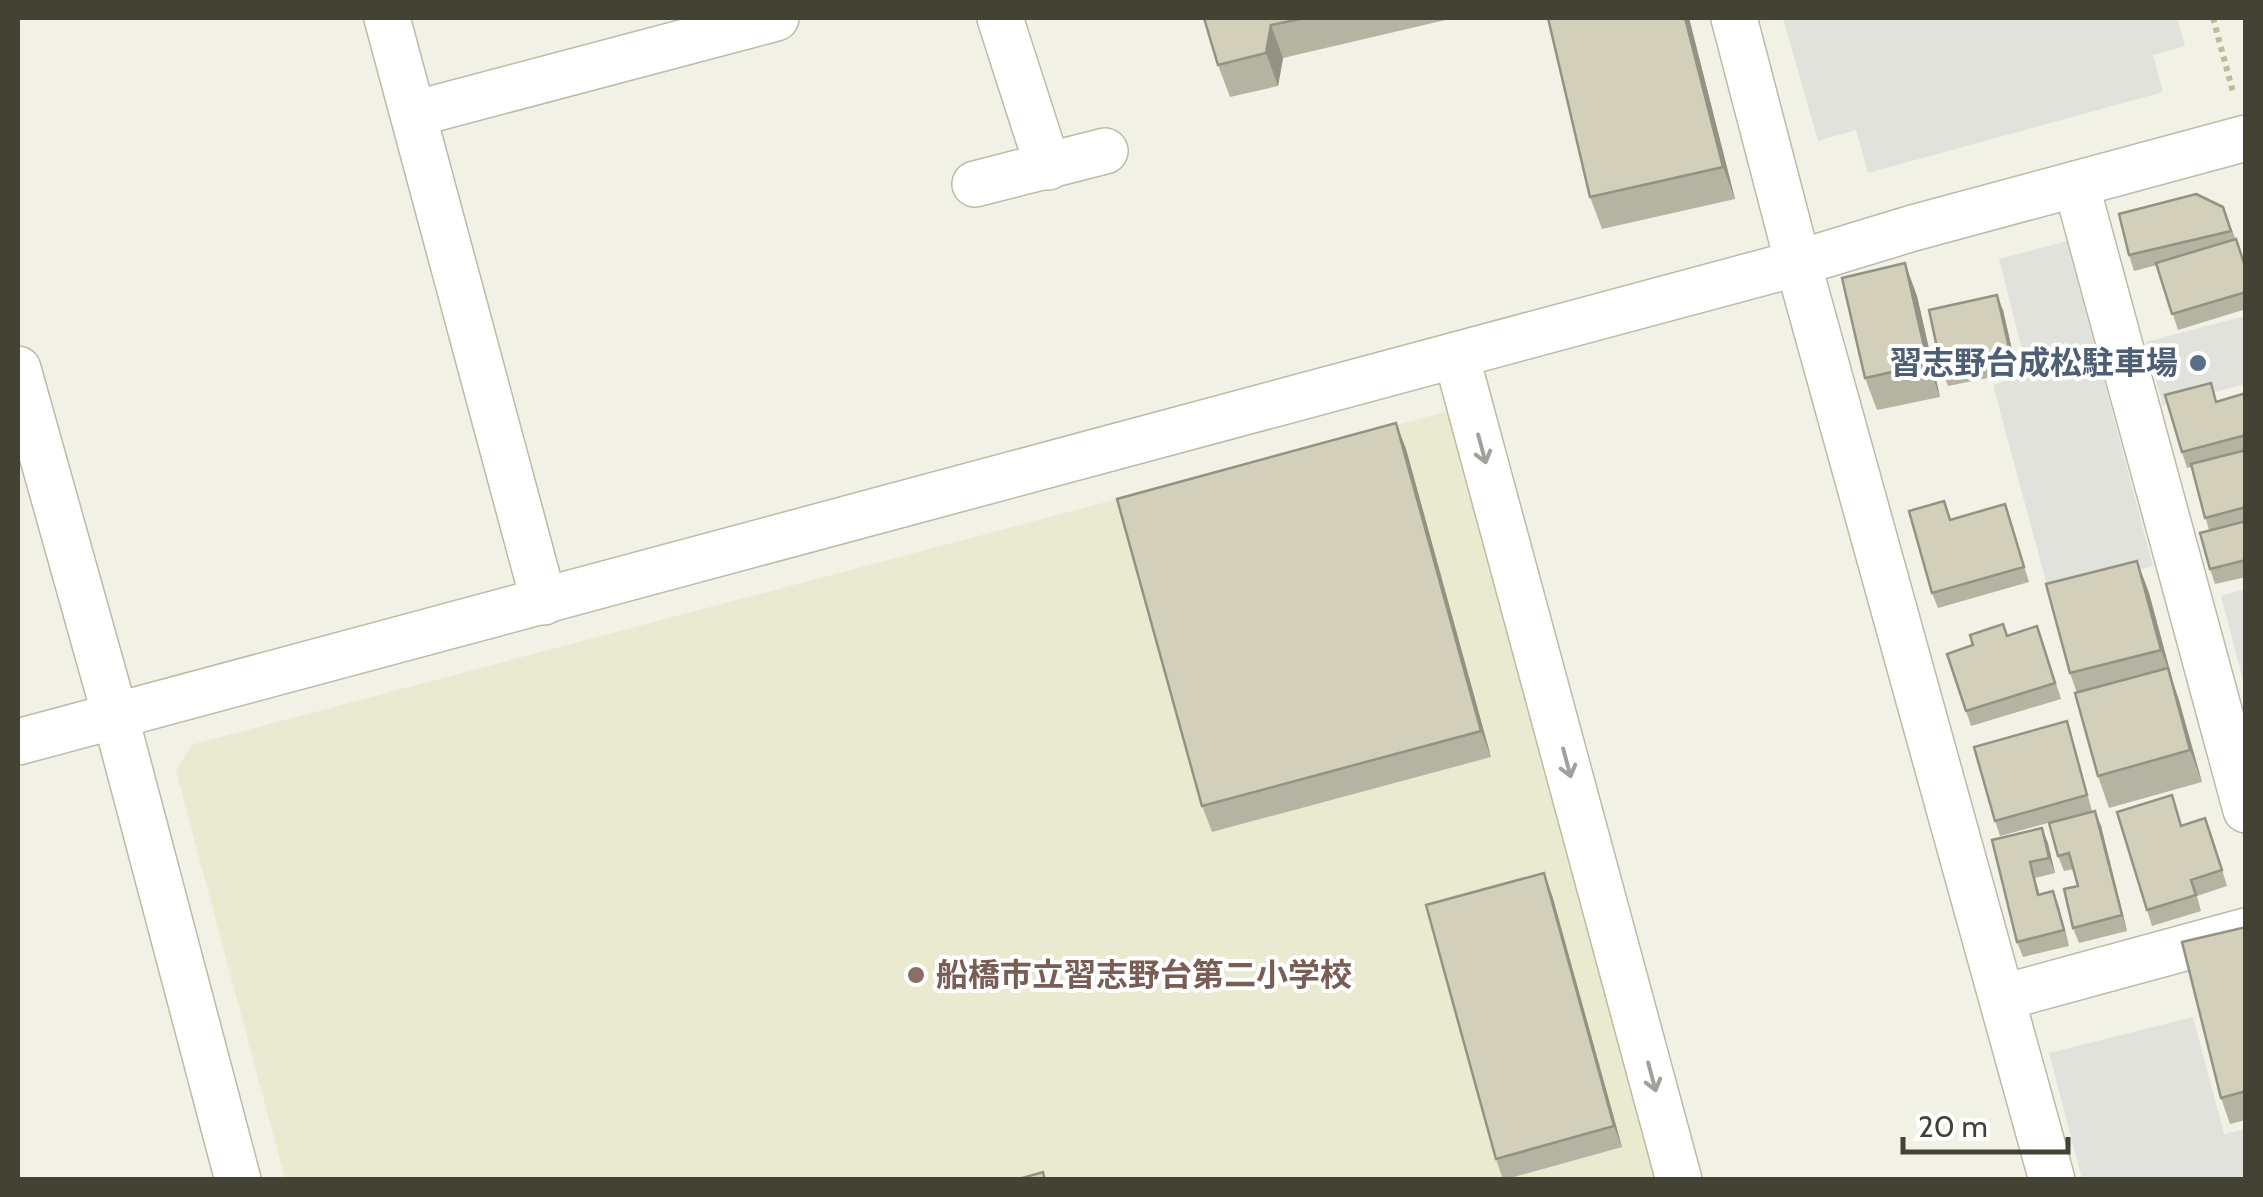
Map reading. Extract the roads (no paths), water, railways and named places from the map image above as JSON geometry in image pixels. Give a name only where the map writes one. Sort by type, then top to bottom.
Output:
[{"type":"street","points":[[387,18],[544,602]]},
{"type":"street","points":[[414,114],[776,18]]},
{"type":"street","points":[[1000,18],[1048,168]]},
{"type":"street","points":[[1734,18],[2052,1180]]},
{"type":"street","points":[[18,742],[1798,263],[2076,184],[2241,120]]},
{"type":"street","points":[[975,184],[1105,151]]},
{"type":"street","points":[[2076,184],[2246,810]]},
{"type":"street","points":[[1456,355],[1680,1180]]},
{"type":"street","points":[[18,369],[116,716],[238,1180]]},
{"type":"street","points":[[2004,997],[2246,932]]},
{"type":"place","name":"習志野台成松駐車場","points":[[2198,363]]},
{"type":"place","name":"船橋市立習志野台第二小学校","points":[[916,975]]}]
